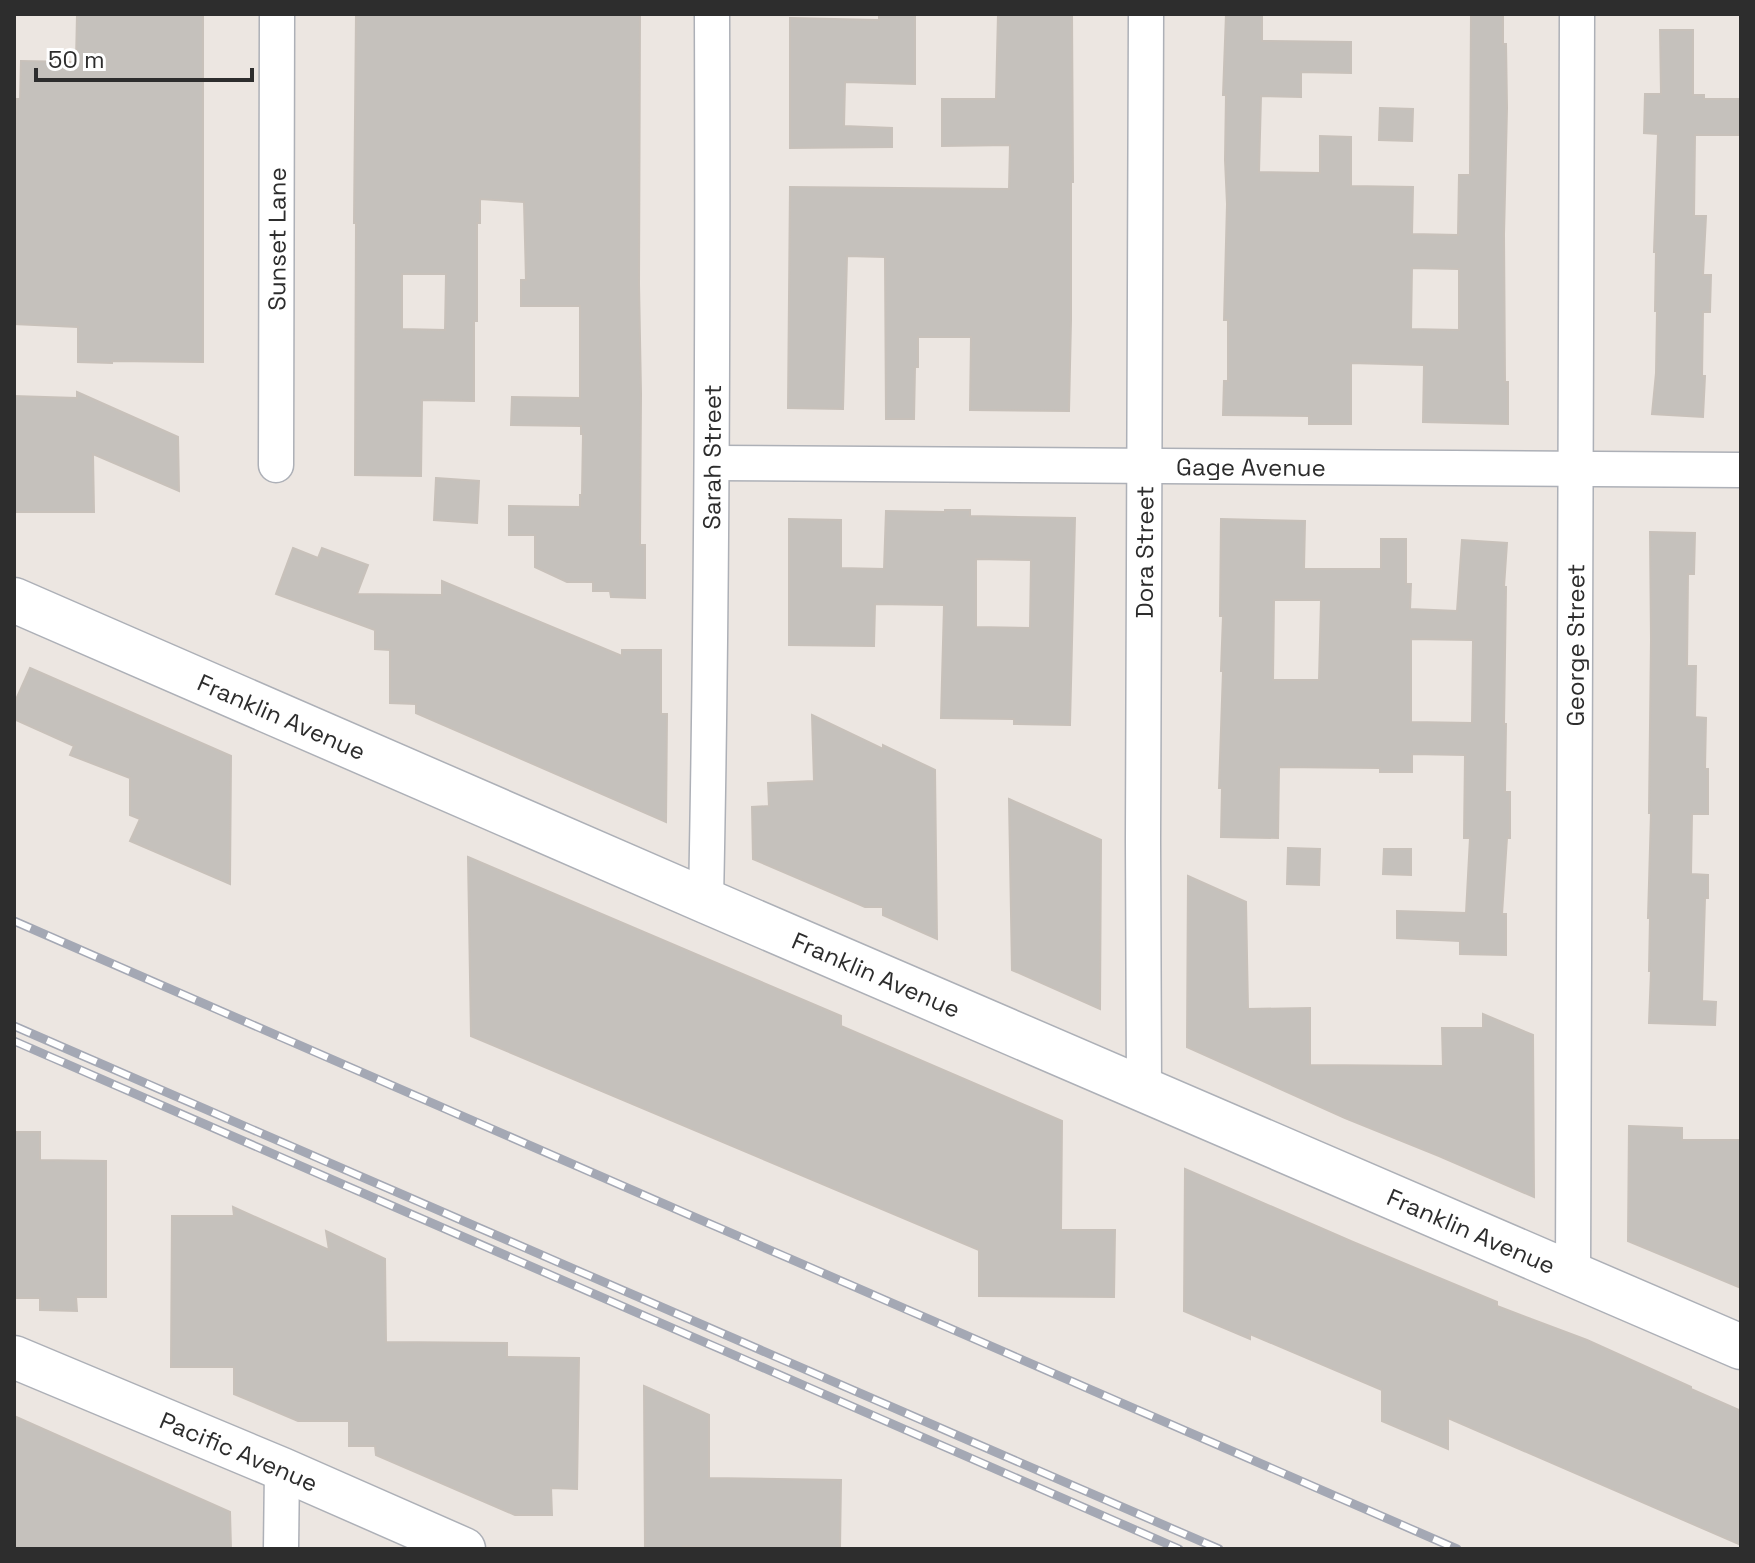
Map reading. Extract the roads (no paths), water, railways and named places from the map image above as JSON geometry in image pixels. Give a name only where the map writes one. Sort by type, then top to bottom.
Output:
[{"type":"main road","name":"Franklin Avenue","points":[[14,600],[1741,1347]]},
{"type":"street","name":"Sunset Lane","points":[[276,465],[277,14]]},
{"type":"street","name":"Sarah Street","points":[[706,901],[713,463],[712,14]]},
{"type":"street","name":"Dora Street","points":[[1144,1090],[1146,14]]},
{"type":"street","name":"George Street","points":[[1573,1275],[1577,14]]},
{"type":"street","name":"Gage Avenue","points":[[713,463],[1741,470]]},
{"type":"street","name":"Pacific Avenue","points":[[14,1357],[464,1549]]},
{"type":"street","points":[[281,1549],[282,1469]]},
{"type":"railway","points":[[14,921],[1457,1549]]},
{"type":"railway","points":[[14,1026],[1219,1549]]},
{"type":"railway","points":[[14,1041],[1179,1549]]}]
